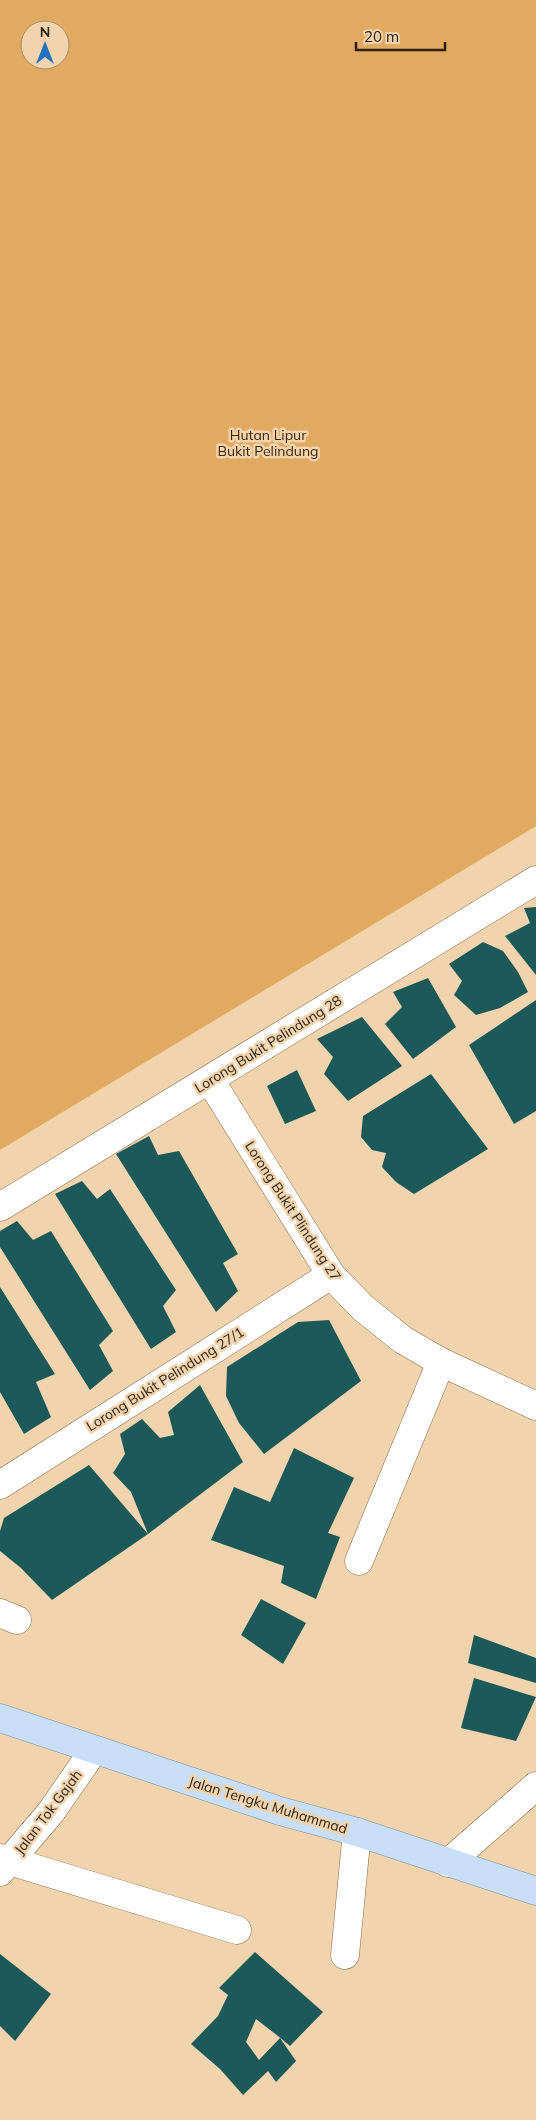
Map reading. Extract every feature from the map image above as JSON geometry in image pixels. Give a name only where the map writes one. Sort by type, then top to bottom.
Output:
[{"type":"main road","name":"Jalan Tengku Muhammad","points":[[0,1718],[280,1811],[357,1832],[536,1891]]},
{"type":"street","name":"Lorong Bukit Pelindung 28","points":[[0,1207],[536,880]]},
{"type":"street","name":"Lorong Bukit Plindung 27","points":[[210,1080],[331,1275],[363,1308],[403,1340],[441,1362],[536,1406]]},
{"type":"street","name":"Lorong Bukit Pelindung 27/1","points":[[0,1485],[331,1275]]},
{"type":"street","points":[[359,1561],[441,1362]]},
{"type":"street","name":"Jalan Tok Gajah","points":[[3,1864],[51,1812],[94,1750]]},
{"type":"street","points":[[448,1862],[536,1786]]},
{"type":"street","points":[[345,1955],[357,1832]]},
{"type":"street","points":[[3,1864],[237,1930]]},
{"type":"green space","name":"Hutan Lipur Bukit Pelindung","points":[[0,0],[536,0],[536,826],[0,1150]]},
{"type":"building","points":[[536,907],[536,975],[505,936],[530,923],[524,908]]},
{"type":"building","points":[[483,942],[503,951],[518,972],[528,992],[500,1008],[476,1015],[454,995],[462,981],[449,964]]},
{"type":"building","points":[[428,978],[456,1027],[413,1059],[385,1024],[402,1007],[393,992]]},
{"type":"building","points":[[536,1000],[536,1111],[514,1124],[469,1045]]},
{"type":"building","points":[[362,1017],[402,1066],[348,1101],[324,1074],[333,1057],[317,1039]]},
{"type":"building","points":[[297,1070],[316,1111],[285,1124],[267,1086]]},
{"type":"building","points":[[431,1074],[488,1149],[414,1194],[396,1182],[382,1167],[386,1153],[372,1150],[361,1137],[363,1116]]},
{"type":"building","points":[[149,1136],[158,1155],[179,1151],[238,1254],[223,1263],[238,1291],[216,1312],[116,1154]]},
{"type":"building","points":[[82,1181],[97,1199],[110,1189],[176,1290],[163,1306],[176,1332],[151,1349],[55,1194]]},
{"type":"building","points":[[17,1221],[33,1240],[51,1231],[113,1331],[99,1345],[113,1371],[90,1390],[0,1247],[0,1231]]},
{"type":"building","points":[[0,1287],[55,1374],[36,1382],[51,1417],[24,1434],[0,1392]]},
{"type":"building","points":[[329,1320],[361,1381],[264,1454],[239,1423],[226,1396],[227,1367],[298,1322]]},
{"type":"building","points":[[200,1385],[243,1462],[148,1534],[131,1492],[113,1473],[125,1454],[120,1434],[142,1419],[160,1438],[174,1435],[168,1412]]},
{"type":"building","points":[[294,1448],[354,1478],[328,1533],[340,1537],[316,1599],[281,1583],[284,1566],[211,1540],[234,1487],[270,1502]]},
{"type":"building","points":[[89,1465],[148,1534],[52,1600],[21,1568],[0,1551],[0,1531],[4,1518]]},
{"type":"building","points":[[261,1599],[306,1623],[283,1664],[241,1635]]},
{"type":"building","points":[[474,1635],[536,1658],[536,1683],[468,1663]]},
{"type":"building","points":[[474,1678],[536,1697],[516,1741],[461,1728]]},
{"type":"building","points":[[255,1952],[323,2012],[290,2046],[278,2036],[256,2019],[246,2042],[259,2060],[280,2038],[296,2061],[276,2082],[268,2071],[243,2095],[220,2069],[191,2044],[218,2016],[228,1995],[219,1988]]},
{"type":"building","points":[[0,1954],[51,1994],[15,2041],[0,2026]]}]
